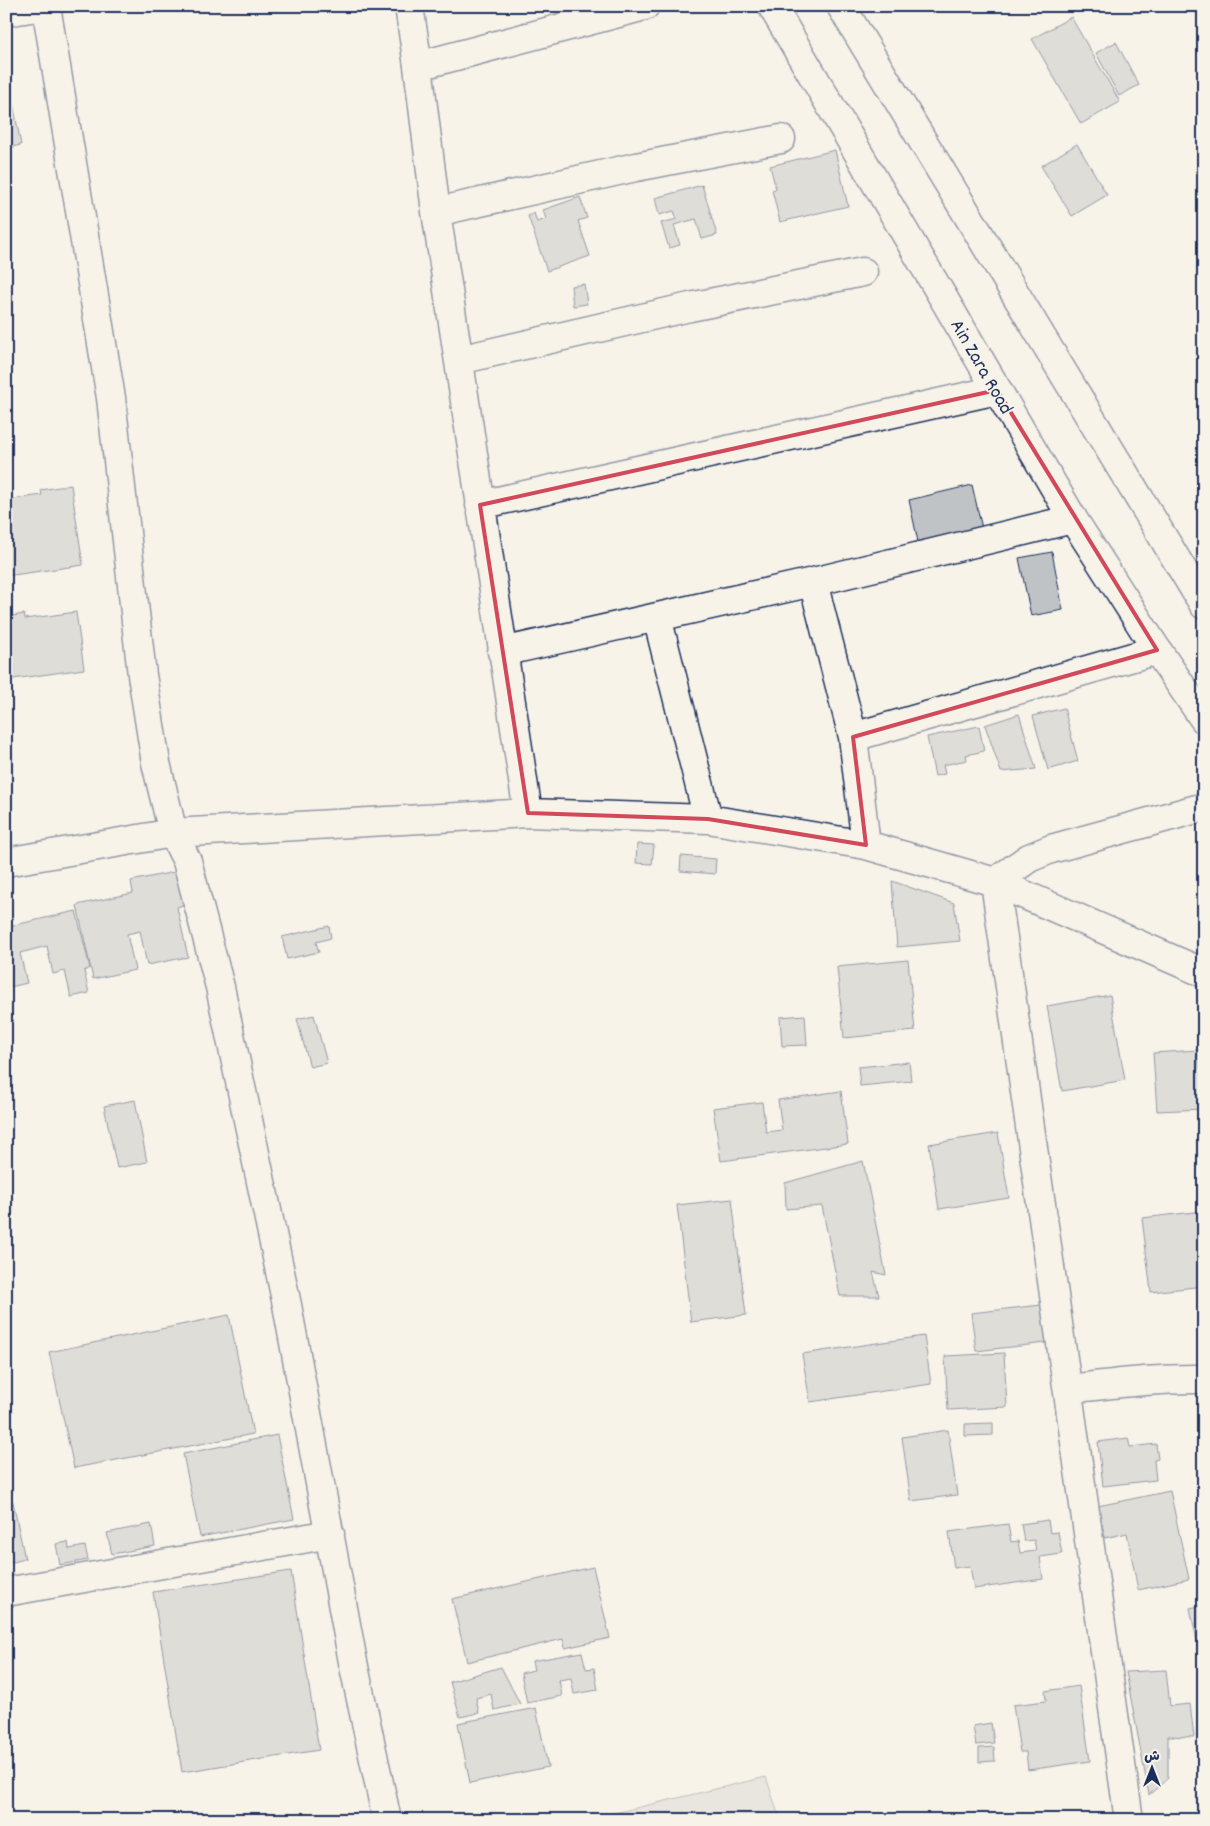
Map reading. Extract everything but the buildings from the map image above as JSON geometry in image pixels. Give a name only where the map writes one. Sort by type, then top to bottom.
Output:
[{"type":"street","points":[[6,12],[44,6],[111,398],[142,675],[156,763],[173,833],[187,861],[220,987],[287,1305],[353,1662],[387,1820]]},
{"type":"street","points":[[409,6],[436,212],[528,812]]},
{"type":"street","points":[[418,66],[645,6]]},
{"type":"street","name":"Ain Zara Road","points":[[772,6],[1073,519],[1157,650],[1204,719]]},
{"type":"street","points":[[841,6],[1204,605]]},
{"type":"street","points":[[436,212],[636,167],[781,139]]},
{"type":"street","points":[[458,360],[690,307],[863,272]]},
{"type":"street","points":[[480,505],[997,390]]},
{"type":"street","points":[[502,652],[813,582],[1073,519]]},
{"type":"street","points":[[813,582],[853,737],[866,845]]},
{"type":"street","points":[[657,617],[708,819]]},
{"type":"street","points":[[853,737],[1157,650]]},
{"type":"street","points":[[995,882],[1029,858],[1051,849],[1204,807]]},
{"type":"street","points":[[6,862],[173,833],[528,812],[708,819],[866,845],[995,882],[1204,973]]},
{"type":"street","points":[[995,882],[1129,1820]]},
{"type":"street","points":[[1068,1389],[1133,1382],[1204,1379]]},
{"type":"street","points":[[6,1592],[330,1534]]},
{"type":"highlighted area","points":[[997,390],[1157,650],[853,737],[866,845],[708,819],[528,813],[480,505]]},
{"type":"shaded area","points":[[766,1777],[780,1820],[585,1820]]}]
